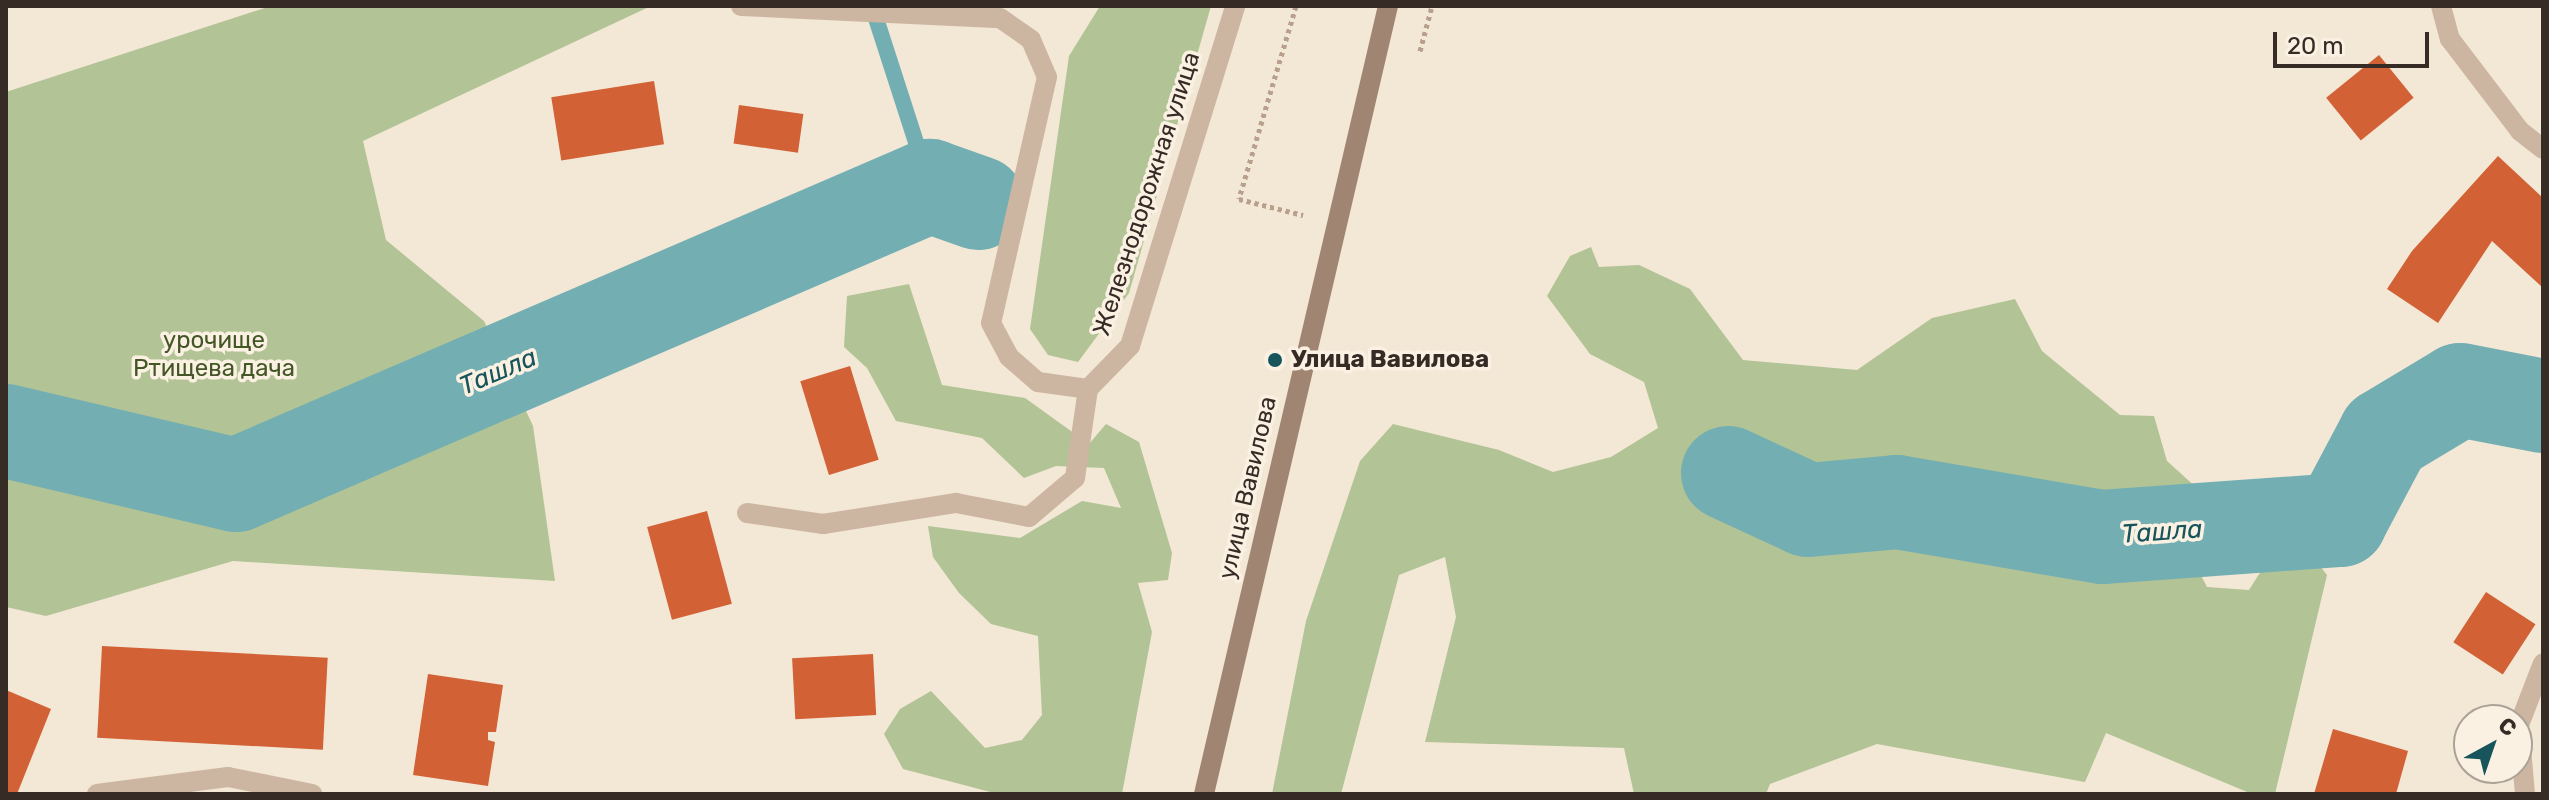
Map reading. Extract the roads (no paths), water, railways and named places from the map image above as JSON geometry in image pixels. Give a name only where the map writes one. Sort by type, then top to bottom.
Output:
[{"type":"main road","name":"улица Вавилова","points":[[1204,794],[1388,6]]},
{"type":"street","points":[[741,6],[835,12],[929,10],[1000,18],[1031,40],[1047,77],[991,323],[1009,357],[1038,382],[1088,389],[1075,478],[1029,517],[956,503],[823,524],[747,513]]},
{"type":"street","name":"Железнодорожная улица","points":[[1088,389],[1130,346],[1235,6]]},
{"type":"street","points":[[2441,6],[2450,39],[2520,131],[2543,149]]},
{"type":"street","points":[[2525,794],[2519,725],[2543,663]]},
{"type":"street","points":[[97,794],[228,777],[312,794]]},
{"type":"waterway","points":[[872,6],[930,186]]},
{"type":"waterway","name":"Ташла","points":[[6,431],[236,485],[930,186],[978,203]]},
{"type":"waterway","name":"Ташла","points":[[1728,473],[1808,510],[1897,502],[2102,537],[2340,520],[2385,435],[2460,390],[2543,406]]},
{"type":"place","name":"Улица Вавилова","points":[[1275,360]]},
{"type":"park label","name":"урочище Ртищева дача","points":[[214,355]]}]
